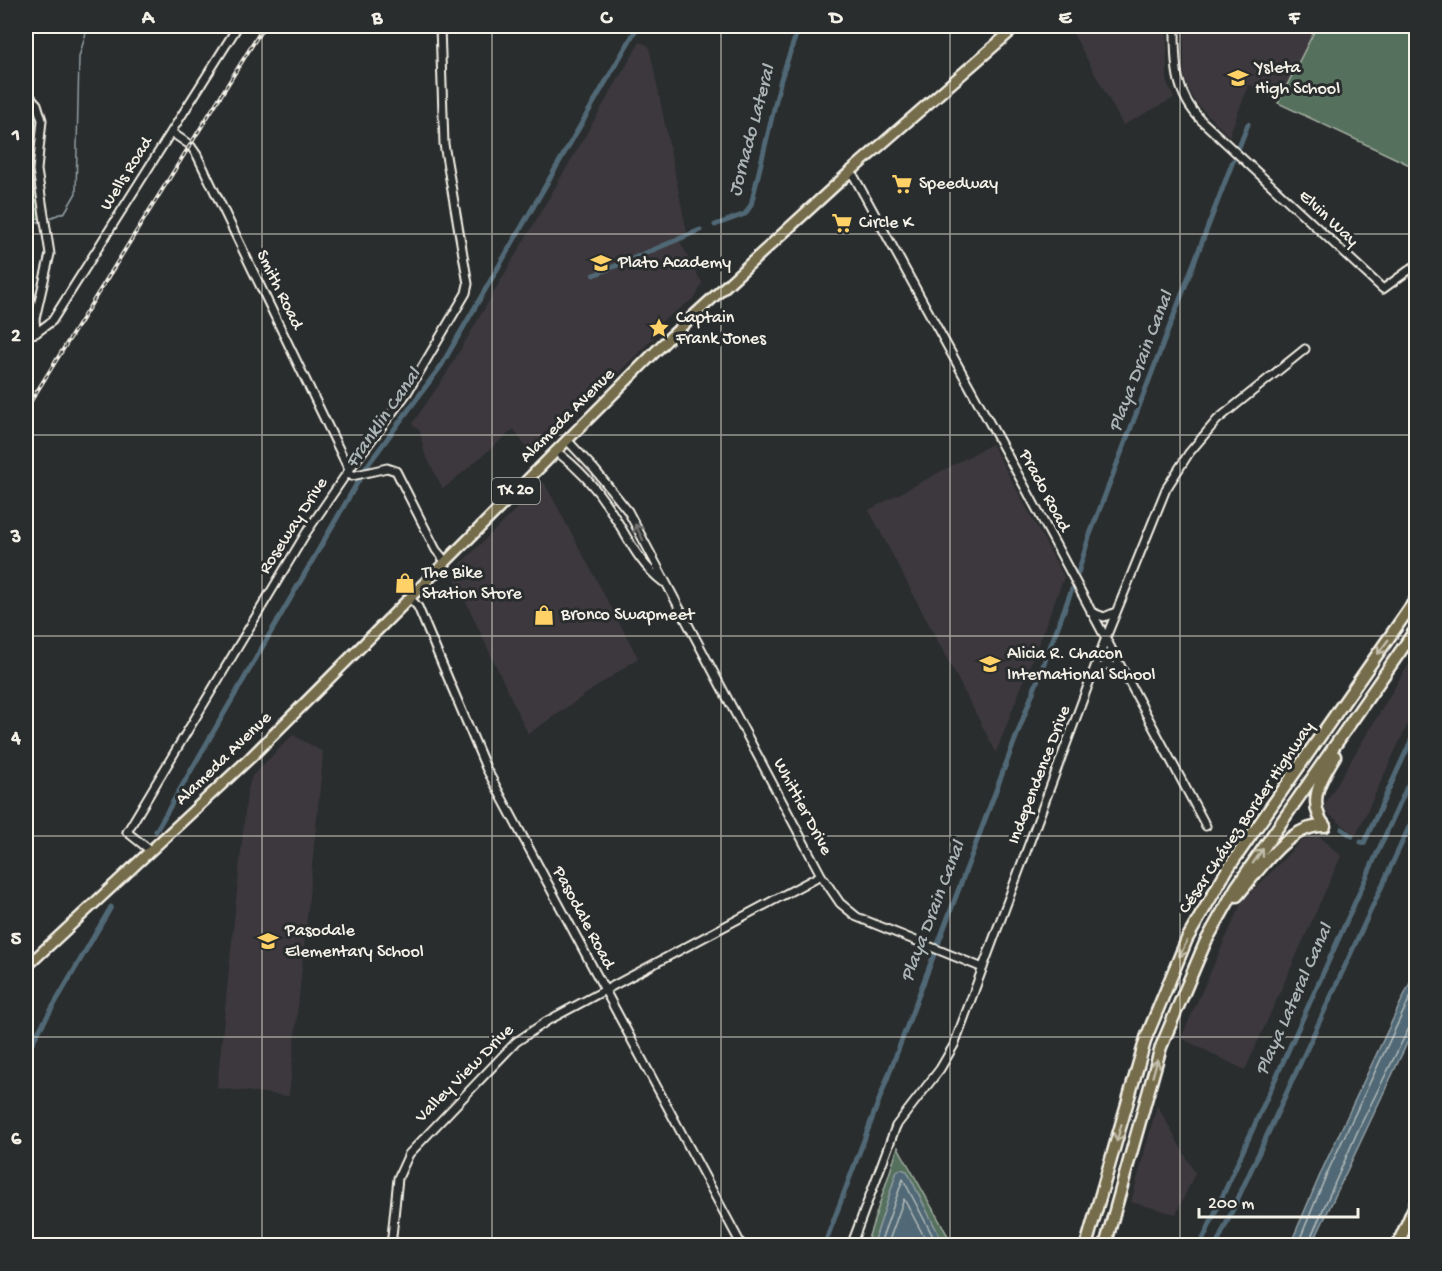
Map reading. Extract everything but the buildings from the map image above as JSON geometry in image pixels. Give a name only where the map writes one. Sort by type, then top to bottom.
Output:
[{"type":"highway","name":"César Chávez Border Highway","points":[[1086,1245],[1146,1038],[1187,939],[1227,870],[1416,599]]},
{"type":"highway","name":"César Chávez Border Highway","points":[[1105,1245],[1161,1047],[1186,983],[1213,928],[1242,878],[1416,629]]},
{"type":"highway","points":[[1213,928],[1226,909],[1294,835],[1307,828],[1325,826],[1315,808],[1318,788],[1377,684]]},
{"type":"highway","points":[[1397,1245],[1416,1203]]},
{"type":"main road","name":"Alameda Avenue","points":[[26,967],[247,762],[668,339],[851,171],[1017,26]]},
{"type":"street","name":"Wells Road","points":[[36,333],[52,321],[238,26]]},
{"type":"street","name":"Roseway Drive","points":[[151,850],[127,832],[301,542],[349,470],[407,393],[466,293],[468,284],[443,127],[440,26]]},
{"type":"street","name":"Elvin Way","points":[[1175,26],[1176,68],[1180,90],[1195,114],[1230,149],[1383,289],[1416,265]]},
{"type":"street","points":[[26,92],[37,104],[42,120],[37,170],[50,262],[35,319],[36,333],[26,335]]},
{"type":"street","name":"Smith Road","points":[[171,132],[190,145],[197,155],[349,470]]},
{"type":"street","name":"Prado Road","points":[[851,171],[1206,826]]},
{"type":"street","name":"Independence Drive","points":[[850,1245],[894,1132],[910,1106],[948,1058],[1105,640],[1166,489],[1184,459],[1231,407],[1305,349]]},
{"type":"street","name":"Whittier Drive","points":[[567,440],[628,511],[821,875],[840,903],[857,917],[983,968]]},
{"type":"street","name":"Whittier Drive","points":[[556,451],[572,462],[598,493],[642,564],[666,584]]},
{"type":"street","points":[[349,470],[352,476],[387,468],[398,474],[436,550],[446,562]]},
{"type":"street","name":"Pasodale Road","points":[[410,598],[418,607],[486,768],[742,1245]]},
{"type":"street","points":[[1091,612],[1104,617],[1116,612]]},
{"type":"street","points":[[1094,673],[1107,664],[1122,672]]},
{"type":"street","name":"Valley View Drive","points":[[391,1245],[398,1178],[415,1147],[516,1042],[547,1021],[821,875]]},
{"type":"shaded area","points":[[1069,26],[1167,26],[1167,83],[1174,98],[1123,125]]},
{"type":"shaded area","name":"Ysleta High School","points":[[1184,26],[1317,26],[1278,103],[1249,84],[1229,136],[1196,103],[1188,88],[1184,74]]},
{"type":"shaded area","name":"Plato Academy","points":[[640,42],[649,46],[688,238],[680,242],[702,283],[696,297],[651,329],[654,337],[533,458],[514,429],[443,489],[424,452],[420,431],[412,424],[445,376]]},
{"type":"shaded area","name":"Alicia R. Chacon International School","points":[[992,444],[1064,577],[996,752],[869,510]]},
{"type":"shaded area","name":"Bronco Swapmeet","points":[[544,482],[638,658],[528,734],[452,572]]},
{"type":"shaded area","points":[[1416,652],[1416,706],[1356,835],[1322,809]]},
{"type":"shaded area","name":"Pasodale Elementary School","points":[[293,735],[323,752],[289,1096],[217,1088],[247,793],[252,776]]},
{"type":"shaded area","points":[[1318,835],[1341,856],[1245,1070],[1181,1038],[1242,902],[1301,841]]},
{"type":"shaded area","points":[[1157,1105],[1195,1173],[1176,1214],[1131,1202]]},
{"type":"green space","points":[[1317,26],[1416,26],[1416,168],[1278,103]]},
{"type":"green space","points":[[26,98],[33,105],[38,121],[32,165],[40,218],[26,221]]},
{"type":"green space","points":[[898,1147],[953,1245],[866,1245]]},
{"type":"water","points":[[1416,970],[1416,1024],[1312,1245],[1290,1245],[1323,1168]]},
{"type":"water","points":[[901,1169],[907,1171],[944,1245],[873,1245],[897,1171]]},
{"type":"waterway","points":[[47,219],[65,212],[76,193],[79,57],[88,26]]},
{"type":"waterway","name":"Franklin Canal","points":[[156,831],[367,466],[441,366],[638,26]]},
{"type":"waterway","name":"Jornado Lateral","points":[[715,225],[745,214],[751,205],[781,79],[799,26]]},
{"type":"waterway","name":"Playa Drain Canal","points":[[1239,147],[1248,124]]},
{"type":"waterway","name":"Playa Drain Canal","points":[[1078,573],[1089,537],[1233,161]]},
{"type":"waterway","points":[[26,224],[42,221]]},
{"type":"waterway","name":"Jornado Lateral","points":[[594,275],[700,230]]},
{"type":"waterway","name":"Playa Drain Canal","points":[[824,1246],[1072,589]]},
{"type":"waterway","points":[[1361,842],[1364,843],[1416,730]]},
{"type":"waterway","name":"Playa Lateral Canal","points":[[1200,1246],[1416,767]]},
{"type":"waterway","points":[[1216,1246],[1416,812]]},
{"type":"waterway","points":[[1342,829],[1352,836]]},
{"type":"waterway","name":"Franklin Canal","points":[[26,1053],[111,907]]},
{"type":"railway","points":[[26,409],[264,26]]},
{"type":"place","name":"Ysleta High School","points":[[1238,78]]},
{"type":"place","name":"Speedway","points":[[902,184]]},
{"type":"place","name":"Circle K","points":[[842,223]]},
{"type":"place","name":"Plato Academy","points":[[601,263]]},
{"type":"place","name":"Captain Frank Jones","points":[[659,328]]},
{"type":"place","name":"The Bike Station Store","points":[[405,583]]},
{"type":"place","name":"Bronco Swapmeet","points":[[544,615]]},
{"type":"place","name":"Alicia R. Chacon International School","points":[[990,664]]},
{"type":"place","name":"Pasodale Elementary School","points":[[268,941]]}]
